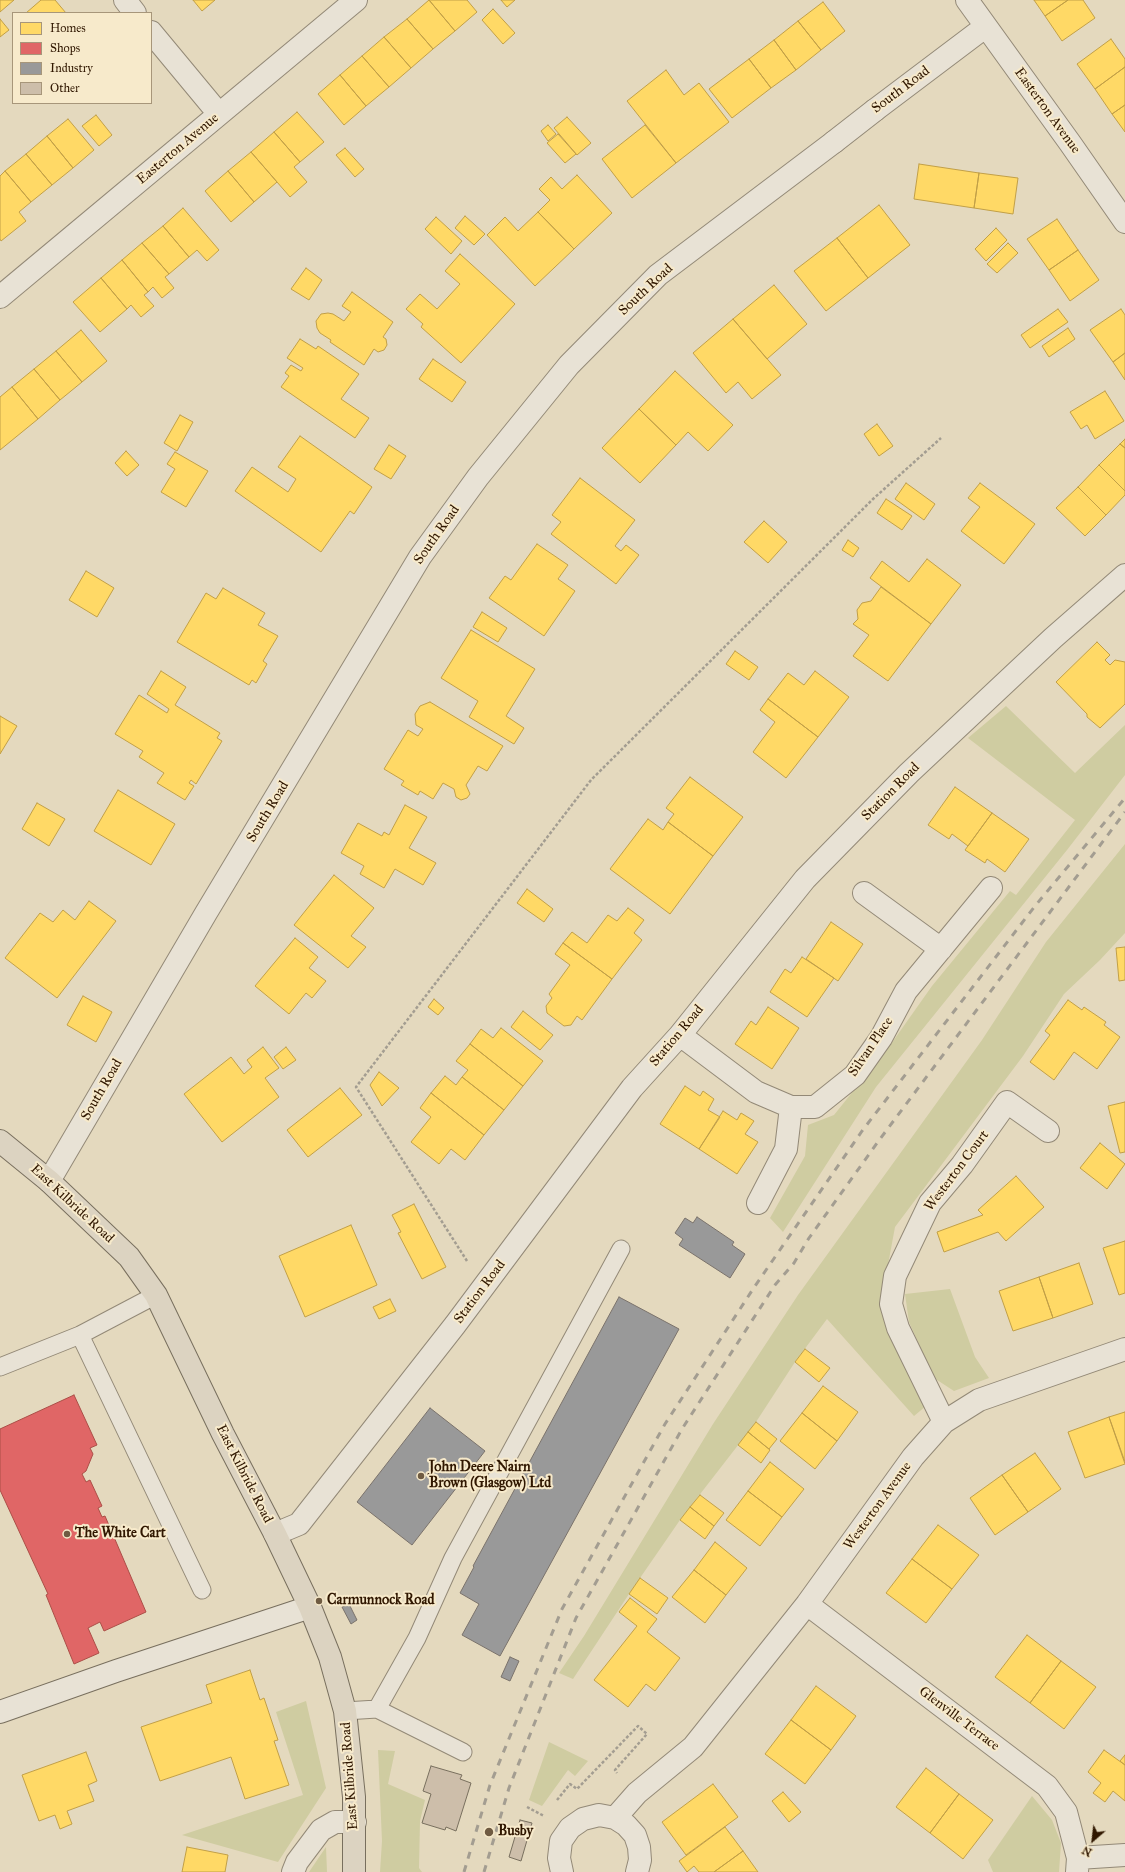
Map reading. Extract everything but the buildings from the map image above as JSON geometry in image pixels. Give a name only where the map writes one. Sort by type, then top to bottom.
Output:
[{"type":"main road","name":"East Kilbride Road","points":[[0,1141],[49,1181],[129,1257],[156,1295],[223,1434],[275,1534],[310,1607],[330,1657],[345,1711],[354,1797],[354,1872]]},
{"type":"street","points":[[125,0],[134,12]]},
{"type":"street","name":"Easterton Avenue","points":[[0,297],[356,0]]},
{"type":"street","name":"Easterton Avenue","points":[[967,0],[1125,222]]},
{"type":"street","name":"South Road","points":[[49,1181],[190,940],[420,557],[478,477],[569,365],[658,275],[985,27]]},
{"type":"street","points":[[152,33],[219,114]]},
{"type":"street","name":"Station Road","points":[[275,1534],[299,1524],[484,1287],[632,1088],[680,1035],[805,879],[909,773],[1054,638],[1125,575]]},
{"type":"street","name":"Silvan Place","points":[[680,1035],[756,1092],[791,1108],[815,1107],[855,1075],[881,1038],[906,991],[991,888]]},
{"type":"street","points":[[864,893],[941,949]]},
{"type":"street","name":"Westerton Court","points":[[944,1422],[898,1328],[891,1304],[894,1276],[930,1203],[962,1165],[1008,1102],[1048,1131]]},
{"type":"street","points":[[758,1203],[786,1149],[791,1108]]},
{"type":"street","name":"Westerton Avenue","points":[[615,1818],[637,1792],[693,1747],[807,1604],[913,1457],[944,1422],[979,1400],[1125,1349]]},
{"type":"street","name":"Glenville Terrace","points":[[807,1604],[1047,1786],[1066,1812],[1078,1865]]},
{"type":"street","points":[[0,1712],[116,1671],[310,1607]]},
{"type":"street","points":[[562,1872],[559,1858],[561,1841],[570,1828],[583,1819],[599,1815],[615,1818],[626,1825],[635,1835],[640,1847],[640,1860],[637,1872]]},
{"type":"street","points":[[293,1872],[297,1862],[321,1830],[335,1822],[355,1822]]},
{"type":"street","points":[[1078,1865],[1125,1855]]},
{"type":"lane","points":[[377,1709],[417,1638],[453,1558],[621,1249]]},
{"type":"lane","points":[[0,1367],[80,1335],[156,1295]]},
{"type":"lane","points":[[80,1335],[202,1590]]},
{"type":"lane","points":[[345,1711],[377,1709],[463,1752]]},
{"type":"path","points":[[484,1287],[356,1088],[591,780],[873,499],[941,438]]},
{"type":"path","points":[[553,1805],[570,1784],[577,1789],[638,1726],[648,1734],[614,1770],[637,1792]]},
{"type":"path","points":[[527,1807],[544,1816],[549,1811]]},
{"type":"shaded area","points":[[1006,706],[1075,773],[1125,725],[1125,775],[1067,850],[876,1087],[783,1232],[770,1218],[805,1156],[808,1125],[834,1115],[891,1044],[932,986],[1010,891],[1016,895],[1075,820],[968,738]]},
{"type":"shaded area","points":[[1125,844],[1125,933],[1100,960],[1064,994],[1023,1056],[895,1227],[885,1281],[926,1406],[914,1416],[827,1319],[795,1362],[756,1422],[680,1520],[573,1679],[559,1673],[584,1636],[713,1424],[798,1295],[982,1040],[1046,942]]},
{"type":"shaded area","points":[[950,1289],[975,1357],[989,1378],[954,1391],[934,1378],[909,1322],[905,1294]]},
{"type":"shaded area","points":[[306,1701],[326,1788],[278,1862],[182,1835],[303,1795],[276,1712]]},
{"type":"shaded area","points":[[549,1742],[588,1761],[575,1776],[568,1770],[542,1806],[529,1800]]},
{"type":"shaded area","points":[[378,1750],[395,1751],[388,1784],[425,1800],[420,1821],[419,1868],[422,1872],[380,1872],[382,1841]]},
{"type":"shaded area","points":[[1032,1796],[1052,1820],[1061,1843],[1059,1872],[993,1872],[988,1860]]},
{"type":"shaded area","points":[[326,1847],[327,1872],[309,1872]]},
{"type":"railway","points":[[464,1872],[490,1785],[562,1609],[665,1424],[755,1286],[862,1131],[1035,906],[1125,798]]},
{"type":"railway","points":[[484,1872],[509,1788],[576,1618],[682,1429],[775,1285],[794,1263],[809,1238],[880,1139],[1125,812]]},
{"type":"place","name":"John Deere Nairn Brown (Glasgow) Ltd","points":[[421,1476]]},
{"type":"place","name":"The White Cart","points":[[67,1534]]},
{"type":"place","name":"Carmunnock Road","points":[[319,1601]]},
{"type":"place","name":"Busby","points":[[489,1832]]}]
